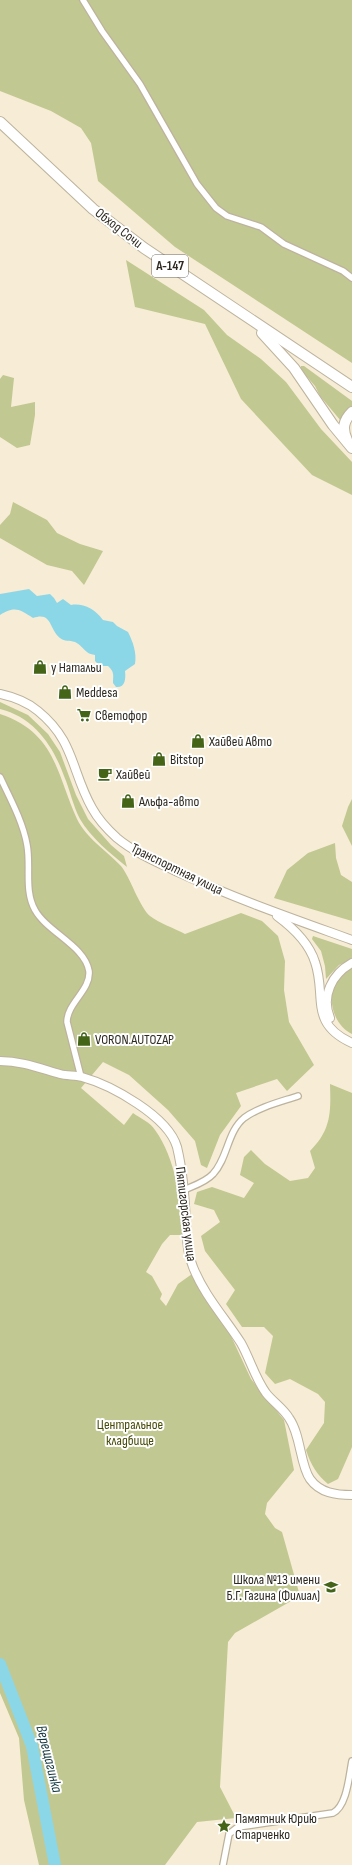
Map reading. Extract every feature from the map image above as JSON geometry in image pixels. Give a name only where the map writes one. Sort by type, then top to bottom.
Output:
[{"type":"highway","name":"Обход Сочи","points":[[0,122],[93,208],[144,248],[249,320],[352,387]]},
{"type":"highway","name":"Обход Сочи","points":[[249,320],[287,360],[333,425],[351,447]]},
{"type":"highway","name":"А-147","points":[[351,447],[344,433],[343,425],[352,412]]},
{"type":"main road","name":"Транспортная улица","points":[[0,694],[20,700],[32,707],[56,729],[65,741],[92,808],[98,818],[117,838],[130,848],[166,866],[270,910],[352,940]]},
{"type":"main road","points":[[270,910],[288,925],[308,948],[316,962],[319,979],[320,1002],[324,1017],[334,1032],[351,1043]]},
{"type":"main road","points":[[322,929],[352,934]]},
{"type":"main road","points":[[351,1043],[336,1028],[327,1010],[326,1002],[329,988],[333,980],[352,963]]},
{"type":"main road","name":"Пятигорская улица","points":[[0,1061],[14,1061],[30,1064],[60,1074],[81,1077],[128,1098],[151,1114],[174,1139],[184,1190],[188,1247],[192,1266],[201,1283],[241,1343],[259,1382],[274,1402],[289,1418],[295,1429],[306,1470],[310,1479],[317,1486],[328,1493],[352,1496]]},
{"type":"street","points":[[83,0],[102,31],[140,84],[197,184],[216,208],[227,216],[260,227],[284,244],[343,271],[352,278]]},
{"type":"street","points":[[0,777],[26,840],[31,903],[41,920],[72,945],[84,958],[88,967],[89,973],[83,991],[71,1005],[67,1016],[67,1022],[81,1077]]},
{"type":"street","points":[[184,1190],[207,1179],[213,1174],[222,1162],[236,1126],[243,1119],[271,1105],[298,1096]]},
{"type":"street","points":[[223,1865],[229,1834],[238,1827],[338,1811],[343,1802],[352,1761]]},
{"type":"green space","points":[[0,0],[352,0],[352,363],[175,247],[98,181],[91,143],[81,128],[51,111],[0,91]]},
{"type":"green space","points":[[126,260],[204,310],[227,335],[261,359],[286,382],[321,429],[352,462],[352,495],[312,475],[241,399],[205,324],[135,307]]},
{"type":"green space","points":[[301,366],[304,366],[352,401],[352,406],[347,410],[341,421],[301,370]]},
{"type":"green space","points":[[3,375],[14,378],[11,407],[35,402],[35,415],[30,445],[17,448],[0,437],[0,379]]},
{"type":"green space","points":[[13,502],[47,520],[57,533],[80,544],[103,551],[84,585],[72,571],[47,565],[0,538],[0,525],[10,514]]},
{"type":"green space","points":[[0,702],[28,715],[48,734],[60,752],[76,795],[88,819],[111,845],[124,856],[127,867],[95,839],[84,826],[75,809],[66,781],[48,743],[22,718],[0,709]]},
{"type":"green space","name":"Центральное кладбище","points":[[0,714],[19,722],[33,732],[43,743],[52,756],[81,826],[91,838],[121,866],[146,912],[150,916],[185,934],[241,913],[262,921],[278,936],[285,961],[284,990],[289,1022],[314,1065],[287,1091],[277,1079],[236,1093],[241,1106],[220,1135],[207,1168],[201,1165],[195,1141],[168,1110],[129,1075],[103,1062],[81,1088],[124,1125],[133,1113],[151,1125],[162,1141],[168,1153],[179,1194],[182,1235],[170,1235],[162,1244],[146,1272],[152,1276],[162,1294],[160,1299],[166,1306],[178,1284],[192,1274],[230,1334],[251,1379],[284,1420],[294,1470],[267,1503],[265,1514],[275,1528],[282,1532],[300,1596],[235,1633],[228,1642],[220,1787],[236,1818],[197,1822],[165,1865],[39,1865],[24,1800],[19,1738],[0,1693]]},
{"type":"green space","points":[[352,799],[352,846],[342,826]]},
{"type":"green space","points":[[335,843],[336,858],[341,875],[352,882],[352,921],[274,898],[287,870],[308,853]]},
{"type":"green space","points":[[313,936],[352,949],[352,959],[339,965],[326,979],[325,966],[321,951],[312,939]]},
{"type":"green space","points":[[352,968],[352,1034],[337,1020],[333,1011],[332,1001],[336,981]]},
{"type":"green space","points":[[330,1084],[352,1093],[352,1447],[338,1479],[328,1484],[315,1469],[306,1450],[324,1423],[325,1402],[318,1394],[290,1379],[275,1384],[265,1373],[273,1336],[264,1327],[242,1327],[226,1304],[235,1290],[205,1251],[201,1236],[220,1222],[214,1210],[194,1204],[197,1192],[212,1187],[244,1198],[254,1183],[240,1175],[244,1157],[251,1150],[265,1164],[290,1181],[308,1178],[315,1168],[310,1151],[322,1136],[326,1128],[330,1112]]},
{"type":"water","points":[[29,589],[37,596],[50,594],[57,603],[63,599],[71,605],[84,606],[93,610],[103,620],[113,622],[128,632],[134,648],[135,664],[125,671],[125,680],[121,686],[116,687],[113,683],[113,672],[108,666],[100,666],[95,661],[95,655],[88,653],[77,643],[60,638],[56,634],[50,622],[44,617],[39,616],[33,618],[24,612],[17,610],[10,610],[0,615],[0,594]]},
{"type":"waterway","name":"Верещагинка","points":[[0,1664],[32,1746],[55,1865]]},
{"type":"place","name":"у Натальи","points":[[40,667]]},
{"type":"place","name":"Meddesa","points":[[65,692]]},
{"type":"place","name":"Светофор","points":[[84,715]]},
{"type":"place","name":"Хайвей Авто","points":[[198,741]]},
{"type":"place","name":"Bitstop","points":[[159,759]]},
{"type":"place","name":"Хайвей","points":[[105,774]]},
{"type":"place","name":"Альфа-авто","points":[[128,801]]},
{"type":"place","name":"VORON.AUTOZAP","points":[[84,1039]]},
{"type":"place","name":"Школа №13 имени Б.Г. Гагина (Филиал)","points":[[331,1587]]},
{"type":"place","name":"Памятник Юрию Старченко","points":[[224,1826]]}]
